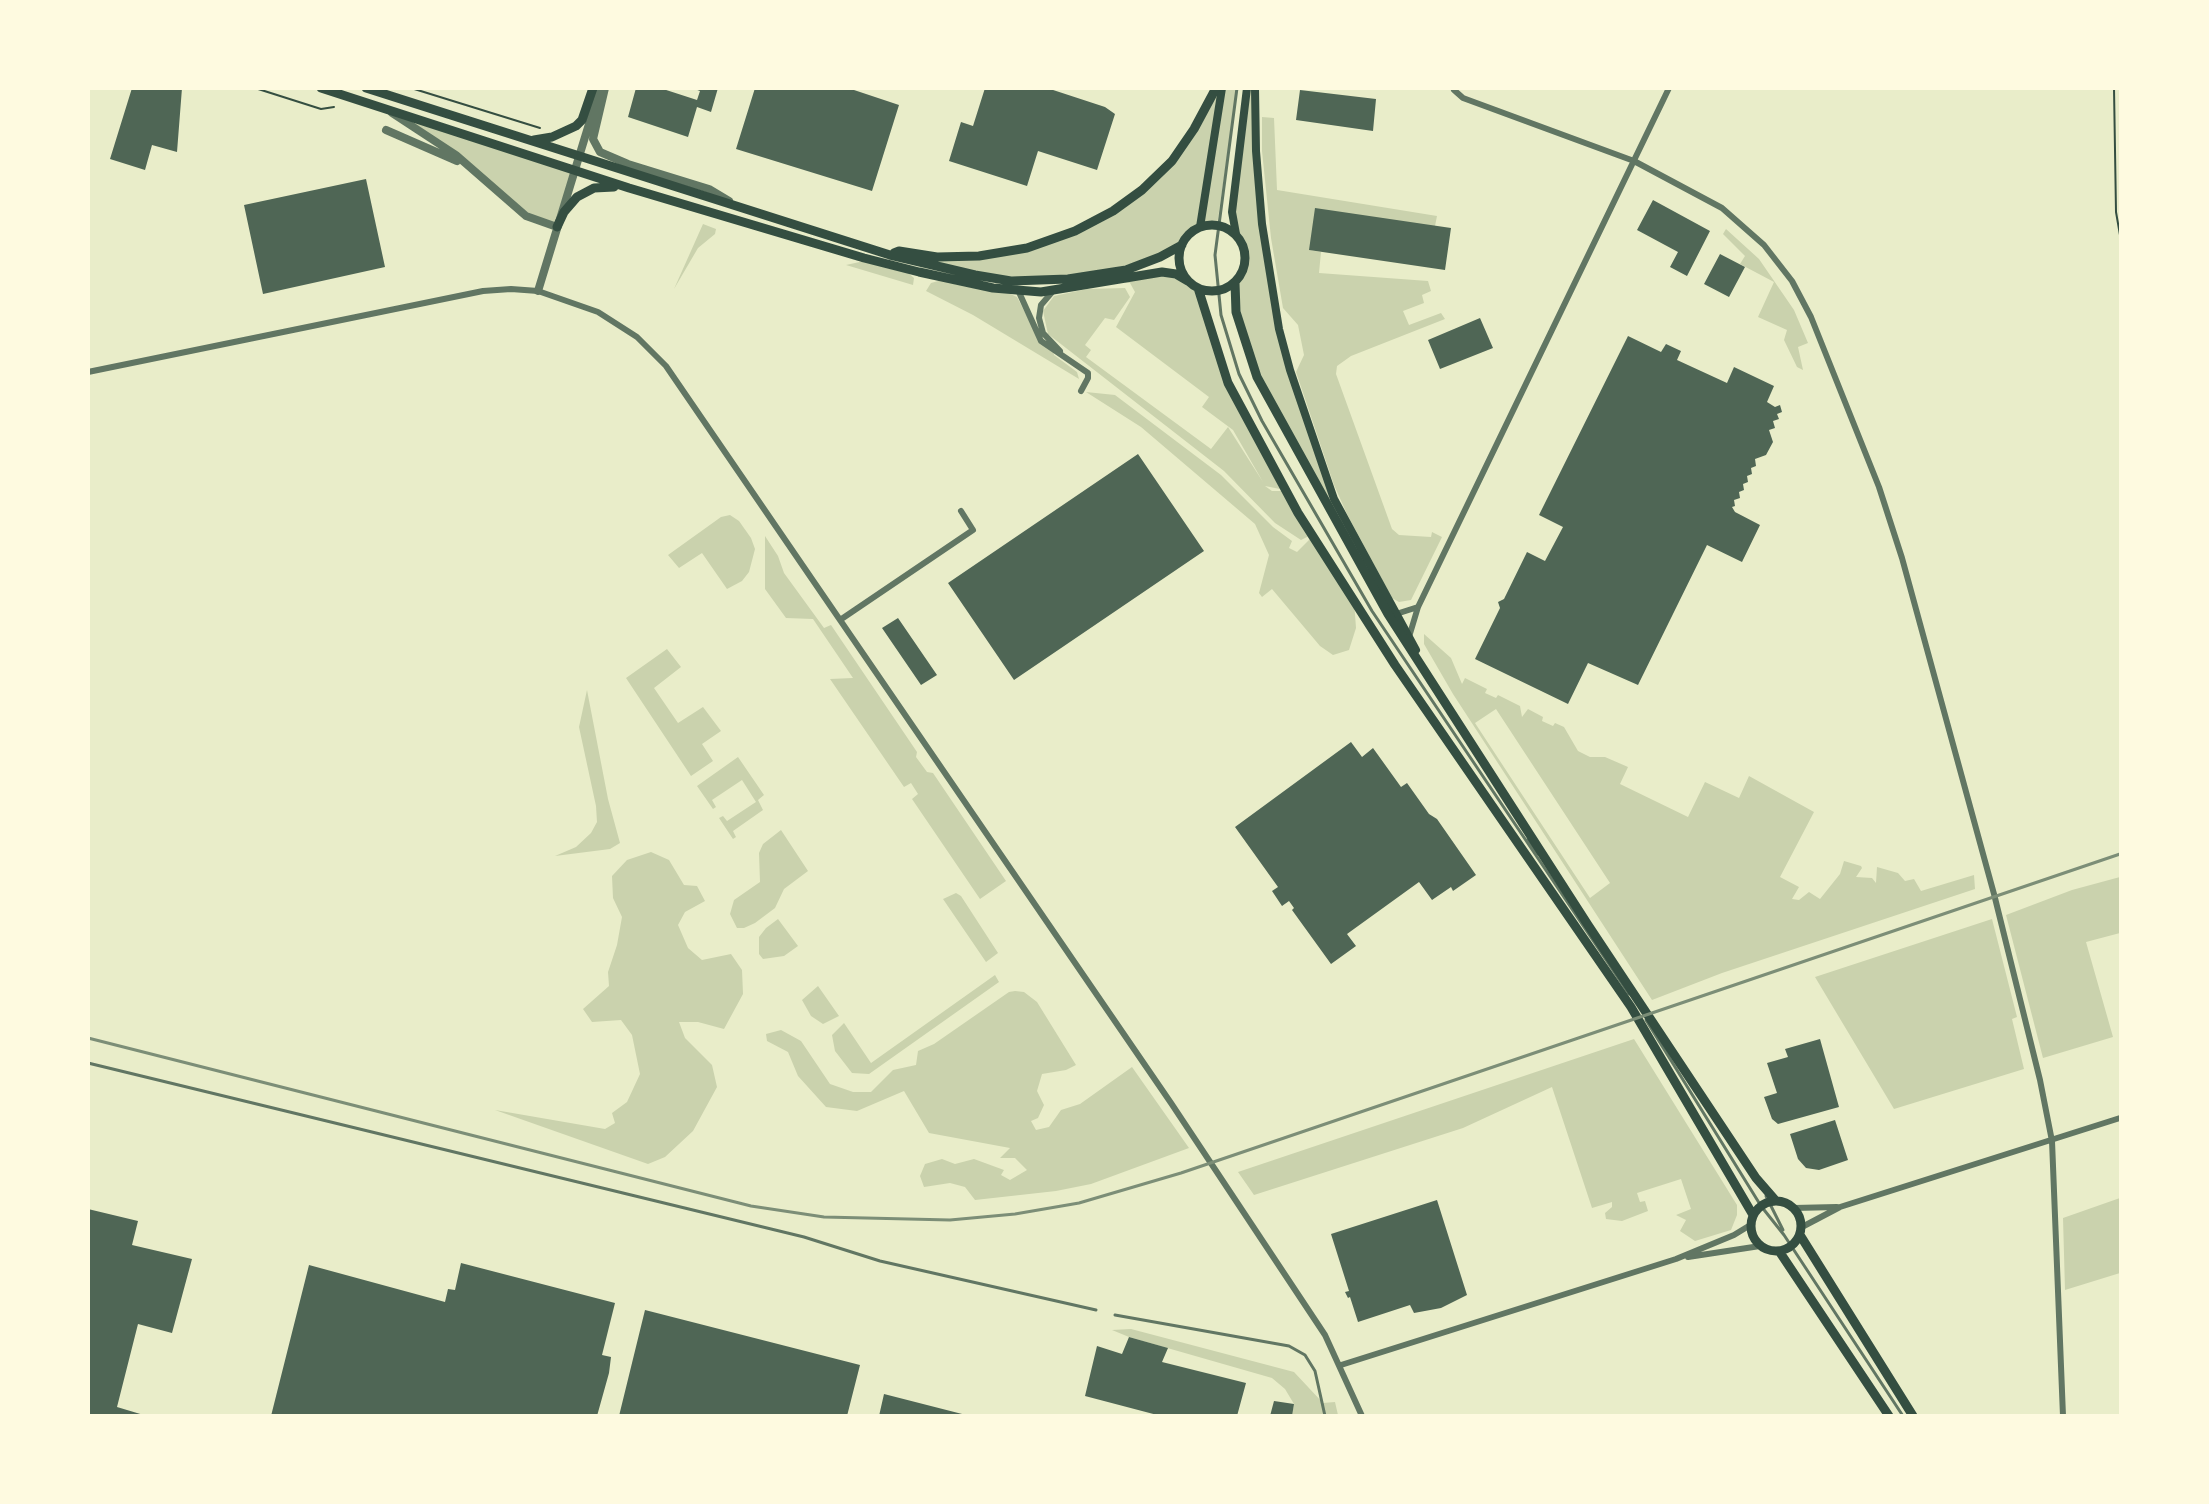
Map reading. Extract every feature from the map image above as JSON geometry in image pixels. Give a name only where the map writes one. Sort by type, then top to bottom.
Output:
[{"type":"main road","points":[[321,88],[629,188],[864,258],[993,288],[1053,291],[1162,272],[1176,274],[1198,288],[1218,292],[1235,283],[1243,272],[1246,259],[1245,251],[1236,234],[1232,212],[1247,88]]},
{"type":"main road","points":[[366,88],[890,255],[1011,281],[1068,279],[1126,270],[1160,257],[1182,245]]},
{"type":"main road","points":[[529,140],[552,137],[571,130],[582,120],[593,88]]},
{"type":"main road","points":[[890,255],[899,251],[937,257],[979,256],[1027,248],[1094,221],[1113,211],[1142,190],[1172,161],[1194,129],[1215,88]]},
{"type":"main road","points":[[1200,227],[1222,88]]},
{"type":"main road","points":[[1256,88],[1256,151],[1262,224],[1284,350],[1334,500],[1391,614],[1409,637],[1437,693]]},
{"type":"main road","points":[[557,228],[569,204],[579,195],[601,186],[629,188]]},
{"type":"main road","points":[[1188,281],[1180,264],[1182,245],[1189,234],[1200,227],[1217,225],[1236,234]]},
{"type":"main road","points":[[1235,283],[1236,312],[1257,377],[1391,614],[1437,693],[1756,1178],[1769,1203]]},
{"type":"main road","points":[[1198,288],[1228,382],[1298,513],[1395,665],[1631,1007],[1752,1219],[1752,1235],[1761,1246],[1779,1251],[1792,1246],[1801,1231]]},
{"type":"main road","points":[[1752,1219],[1769,1203]]},
{"type":"main road","points":[[1769,1203],[1794,1208],[1801,1231],[1913,1416]]},
{"type":"main road","points":[[1779,1251],[1889,1416]]},
{"type":"street","points":[[538,291],[603,88]]},
{"type":"street","points":[[603,88],[593,139],[600,152],[628,164],[709,189],[735,205]]},
{"type":"street","points":[[1409,637],[1418,607],[1669,88]]},
{"type":"street","points":[[1454,90],[1463,98],[1634,161],[1722,208],[1764,245],[1792,281],[1812,317],[1879,487],[1902,558],[1994,894],[2040,1080],[2052,1141],[2063,1416]]},
{"type":"street","points":[[386,109],[481,175],[526,216],[557,228]]},
{"type":"street","points":[[386,130],[447,156],[481,175]]},
{"type":"street","points":[[88,372],[483,291],[511,289],[538,291],[598,312],[637,337],[666,366],[1171,1103],[1325,1335],[1341,1365],[1362,1416]]},
{"type":"street","points":[[1017,290],[1026,303],[1037,335],[1046,345],[1088,373],[1088,378],[1081,391]]},
{"type":"street","points":[[1053,291],[1041,305],[1039,318],[1044,333],[1064,356]]},
{"type":"street","points":[[840,620],[973,530],[961,511]]},
{"type":"street","points":[[1391,614],[1418,607]]},
{"type":"street","points":[[1801,1231],[1840,1207],[2121,1118]]},
{"type":"street","points":[[1794,1208],[1840,1207]]},
{"type":"street","points":[[1341,1365],[1676,1259],[1734,1235],[1752,1219]]},
{"type":"street","points":[[1676,1259],[1739,1247],[1761,1246]]},
{"type":"lane","points":[[1237,88],[1217,225],[1215,255],[1221,315],[1239,374],[1262,422],[1372,611],[1769,1203],[1784,1235],[1903,1416]]},
{"type":"lane","points":[[1509,818],[1561,884]]},
{"type":"lane","points":[[88,1063],[804,1237],[880,1261],[1096,1310]]},
{"type":"lane","points":[[1769,1203],[1784,1235]]},
{"type":"lane","points":[[1115,1315],[1289,1346],[1305,1354],[1315,1371],[1325,1416]]},
{"type":"path","points":[[255,88],[321,109],[334,107]]},
{"type":"path","points":[[411,88],[546,130],[552,137]]},
{"type":"path","points":[[2114,88],[2116,212],[2121,235]]},
{"type":"green space","points":[[1216,89],[1237,89],[1217,225],[1200,227],[1189,234],[1182,245],[1160,257],[1068,279],[975,275],[899,251],[937,257],[1027,248],[1113,211],[1172,161]]},
{"type":"green space","points":[[1247,89],[1255,89],[1256,151],[1279,329],[1334,499],[1335,521],[1280,424],[1236,312],[1235,283],[1243,272],[1246,259],[1243,246],[1236,234],[1232,212]]},
{"type":"green space","points":[[386,109],[575,170],[557,227],[539,222],[481,175]]},
{"type":"green space","points":[[1262,117],[1274,118],[1277,190],[1437,216],[1435,226],[1309,250],[1321,252],[1319,273],[1428,281],[1431,291],[1422,295],[1424,303],[1403,311],[1409,325],[1441,313],[1445,319],[1351,356],[1337,366],[1336,374],[1392,529],[1399,535],[1431,537],[1432,532],[1442,537],[1411,600],[1399,602],[1392,598],[1347,514],[1334,485],[1296,372],[1304,355],[1298,325],[1283,308],[1271,238],[1262,151]]},
{"type":"green space","points":[[703,224],[716,229],[715,234],[698,248],[674,289]]},
{"type":"green space","points":[[1726,229],[1759,259],[1794,310],[1808,343],[1798,347],[1803,370],[1797,367],[1784,340],[1787,330],[1758,317],[1774,282],[1740,264],[1745,256],[1723,234]]},
{"type":"green space","points":[[864,261],[906,271],[914,278],[913,285],[846,265]]},
{"type":"green space","points":[[1162,272],[1188,281],[1198,288],[1228,383],[1280,489],[1265,486],[1272,491],[1283,491],[1309,536],[1301,540],[1275,523],[1224,471],[1048,334],[1043,311],[1054,296],[1087,289],[1125,288],[1130,297],[1114,320],[1105,318],[1085,345],[1091,350],[1086,357],[1211,449],[1228,427],[1263,482],[1233,430],[1202,407],[1209,397],[1116,327],[1135,292],[1130,283],[1121,282]]},
{"type":"green space","points":[[942,280],[1006,292],[1017,297],[1034,330],[1053,349],[1054,355],[1077,372],[1079,379],[973,315],[926,291],[931,283]]},
{"type":"green space","points":[[1086,392],[1115,395],[1221,475],[1273,527],[1292,541],[1289,548],[1297,552],[1313,536],[1354,601],[1356,628],[1349,650],[1333,655],[1320,646],[1272,589],[1262,597],[1259,593],[1269,555],[1255,524],[1141,427]]},
{"type":"green space","points":[[730,515],[739,521],[751,538],[755,549],[749,572],[742,581],[727,589],[702,553],[679,568],[668,555],[721,517]]},
{"type":"green space","points":[[765,536],[778,556],[784,573],[824,628],[831,625],[917,752],[916,757],[927,772],[933,773],[1006,881],[980,899],[912,799],[918,794],[911,783],[904,787],[830,679],[853,678],[813,619],[786,618],[765,589]]},
{"type":"green space","points":[[1424,634],[1451,658],[1462,684],[1465,678],[1487,689],[1485,693],[1496,698],[1498,695],[1520,706],[1522,717],[1528,709],[1543,717],[1542,721],[1553,726],[1555,723],[1564,727],[1578,751],[1590,757],[1605,757],[1628,767],[1620,784],[1688,817],[1705,782],[1739,798],[1749,776],[1814,812],[1780,877],[1799,887],[1792,899],[1799,900],[1809,892],[1820,899],[1840,874],[1844,861],[1861,866],[1856,877],[1872,878],[1876,883],[1877,867],[1898,873],[1905,881],[1914,879],[1921,891],[1974,875],[1975,889],[1722,973],[1652,1000],[1453,694],[1424,644]],"holes":[[[1496,709],[1610,883],[1590,898],[1475,723]]]},
{"type":"green space","points":[[667,649],[681,667],[654,688],[678,723],[703,707],[721,731],[702,744],[713,761],[691,776],[626,678]]},
{"type":"green space","points":[[587,690],[608,799],[620,843],[610,849],[555,856],[576,847],[591,833],[597,822],[596,806],[579,727]]},
{"type":"green space","points":[[738,757],[764,795],[758,800],[763,810],[733,831],[736,837],[733,839],[719,818],[723,816],[727,821],[756,802],[742,780],[712,800],[716,807],[713,809],[697,786]]},
{"type":"green space","points":[[781,830],[808,871],[784,889],[775,908],[755,923],[744,928],[737,928],[730,914],[734,900],[760,882],[759,853],[763,844]]},
{"type":"green space","points":[[651,852],[669,860],[684,885],[697,886],[705,901],[685,912],[678,925],[688,948],[702,960],[731,954],[742,970],[743,994],[724,1029],[698,1022],[679,1022],[685,1038],[712,1065],[717,1087],[693,1131],[665,1157],[648,1164],[495,1110],[605,1129],[615,1123],[612,1113],[627,1102],[640,1074],[632,1035],[621,1020],[592,1022],[583,1009],[609,986],[608,972],[617,945],[622,917],[613,898],[612,876],[627,860]]},
{"type":"green space","points":[[2120,877],[2120,933],[2086,942],[2113,1037],[2043,1058],[2006,915],[2072,890]]},
{"type":"green space","points":[[956,893],[961,896],[998,953],[986,962],[943,899]]},
{"type":"green space","points":[[778,919],[798,946],[784,956],[763,959],[759,954],[759,937]]},
{"type":"green space","points":[[1992,919],[2017,1017],[2012,1019],[2024,1069],[1894,1109],[1815,977]]},
{"type":"green space","points":[[995,975],[999,982],[869,1074],[852,1073],[835,1051],[832,1035],[844,1023],[871,1063]]},
{"type":"green space","points":[[818,986],[839,1016],[823,1024],[811,1016],[802,1000]]},
{"type":"green space","points":[[1009,992],[1024,992],[1037,1002],[1076,1065],[1066,1070],[1042,1074],[1037,1091],[1044,1105],[1038,1118],[1031,1121],[1036,1130],[1049,1127],[1061,1110],[1080,1104],[1132,1067],[1189,1148],[1091,1184],[1056,1191],[975,1200],[965,1187],[950,1183],[924,1187],[920,1176],[925,1164],[942,1159],[955,1164],[974,1159],[1004,1170],[1001,1175],[1010,1180],[1027,1170],[1015,1158],[1000,1158],[1010,1148],[929,1133],[904,1091],[857,1111],[826,1107],[798,1076],[788,1052],[767,1041],[766,1034],[781,1030],[801,1041],[830,1084],[853,1092],[871,1092],[893,1070],[916,1065],[918,1051],[934,1044]]},
{"type":"green space","points":[[1634,1039],[1737,1205],[1737,1215],[1731,1230],[1695,1241],[1680,1231],[1686,1220],[1676,1215],[1691,1209],[1681,1179],[1637,1193],[1640,1202],[1645,1201],[1648,1211],[1622,1221],[1606,1219],[1605,1213],[1612,1207],[1612,1202],[1592,1208],[1552,1087],[1463,1128],[1254,1195],[1238,1172]]},
{"type":"green space","points":[[2120,1198],[2120,1273],[2065,1290],[2063,1218]]},
{"type":"green space","points":[[1131,1329],[1294,1372],[1323,1403],[1335,1402],[1338,1415],[1292,1415],[1294,1404],[1285,1389],[1272,1378],[1129,1337],[1112,1330]]},
{"type":"building","points":[[132,88],[182,88],[177,152],[152,145],[145,170],[110,159]]},
{"type":"building","points":[[636,88],[660,88],[697,100],[700,91],[692,88],[718,88],[711,112],[697,107],[688,137],[628,117]]},
{"type":"building","points":[[755,88],[848,88],[899,105],[872,191],[736,149]]},
{"type":"building","points":[[985,88],[1047,88],[1105,107],[1115,114],[1097,170],[1038,151],[1027,186],[949,161],[961,122],[973,126]]},
{"type":"building","points":[[1300,90],[1376,99],[1373,131],[1296,120]]},
{"type":"building","points":[[366,179],[385,267],[263,294],[244,205]]},
{"type":"building","points":[[1653,200],[1710,231],[1687,276],[1670,267],[1678,252],[1637,230]]},
{"type":"building","points":[[1315,208],[1451,228],[1445,270],[1309,250]]},
{"type":"building","points":[[1720,254],[1745,267],[1729,297],[1704,284]]},
{"type":"building","points":[[1480,318],[1493,348],[1440,369],[1428,340]]},
{"type":"building","points":[[1628,336],[1661,352],[1666,344],[1681,351],[1677,360],[1727,383],[1734,367],[1774,386],[1767,402],[1775,407],[1780,405],[1782,412],[1777,414],[1779,419],[1773,421],[1775,428],[1769,430],[1773,442],[1766,455],[1755,459],[1756,466],[1751,468],[1752,474],[1747,476],[1748,482],[1743,484],[1744,490],[1739,492],[1740,498],[1734,500],[1735,506],[1732,507],[1735,512],[1760,525],[1742,562],[1707,545],[1638,685],[1588,663],[1568,704],[1475,659],[1500,608],[1498,602],[1504,599],[1527,552],[1545,561],[1563,527],[1539,515]]},
{"type":"building","points":[[1138,454],[1204,551],[1014,680],[948,583]]},
{"type":"building","points":[[898,618],[937,675],[921,685],[882,628]]},
{"type":"building","points":[[1351,742],[1362,757],[1373,748],[1401,787],[1407,783],[1429,814],[1437,819],[1476,875],[1453,891],[1451,887],[1432,900],[1419,882],[1347,934],[1356,946],[1331,964],[1292,910],[1294,908],[1289,901],[1282,906],[1272,891],[1278,887],[1235,827]]},
{"type":"building","points":[[1820,1039],[1839,1107],[1778,1124],[1772,1119],[1764,1097],[1777,1093],[1767,1063],[1788,1057],[1785,1049]]},
{"type":"building","points":[[1835,1120],[1848,1160],[1819,1170],[1806,1168],[1798,1159],[1790,1134]]},
{"type":"building","points":[[1437,1200],[1467,1295],[1441,1308],[1414,1313],[1410,1305],[1358,1322],[1350,1297],[1348,1298],[1345,1292],[1349,1291],[1331,1234]]},
{"type":"building","points":[[88,1209],[138,1221],[132,1245],[192,1259],[172,1333],[138,1324],[117,1407],[147,1416],[88,1416]]},
{"type":"building","points":[[461,1263],[615,1303],[602,1355],[611,1357],[609,1373],[597,1416],[271,1416],[309,1265],[445,1302],[448,1289],[455,1290]]},
{"type":"building","points":[[645,1310],[860,1365],[847,1416],[619,1416]]},
{"type":"building","points":[[1129,1337],[1168,1348],[1162,1362],[1246,1383],[1237,1416],[1161,1416],[1085,1396],[1097,1346],[1122,1354]]},
{"type":"building","points":[[884,1394],[966,1415],[966,1416],[879,1416]]},
{"type":"building","points":[[1274,1401],[1294,1404],[1292,1416],[1270,1416]]},
{"type":"railway","points":[[88,1038],[751,1206],[824,1217],[950,1220],[1015,1214],[1079,1203],[1181,1173],[2120,854]]}]
